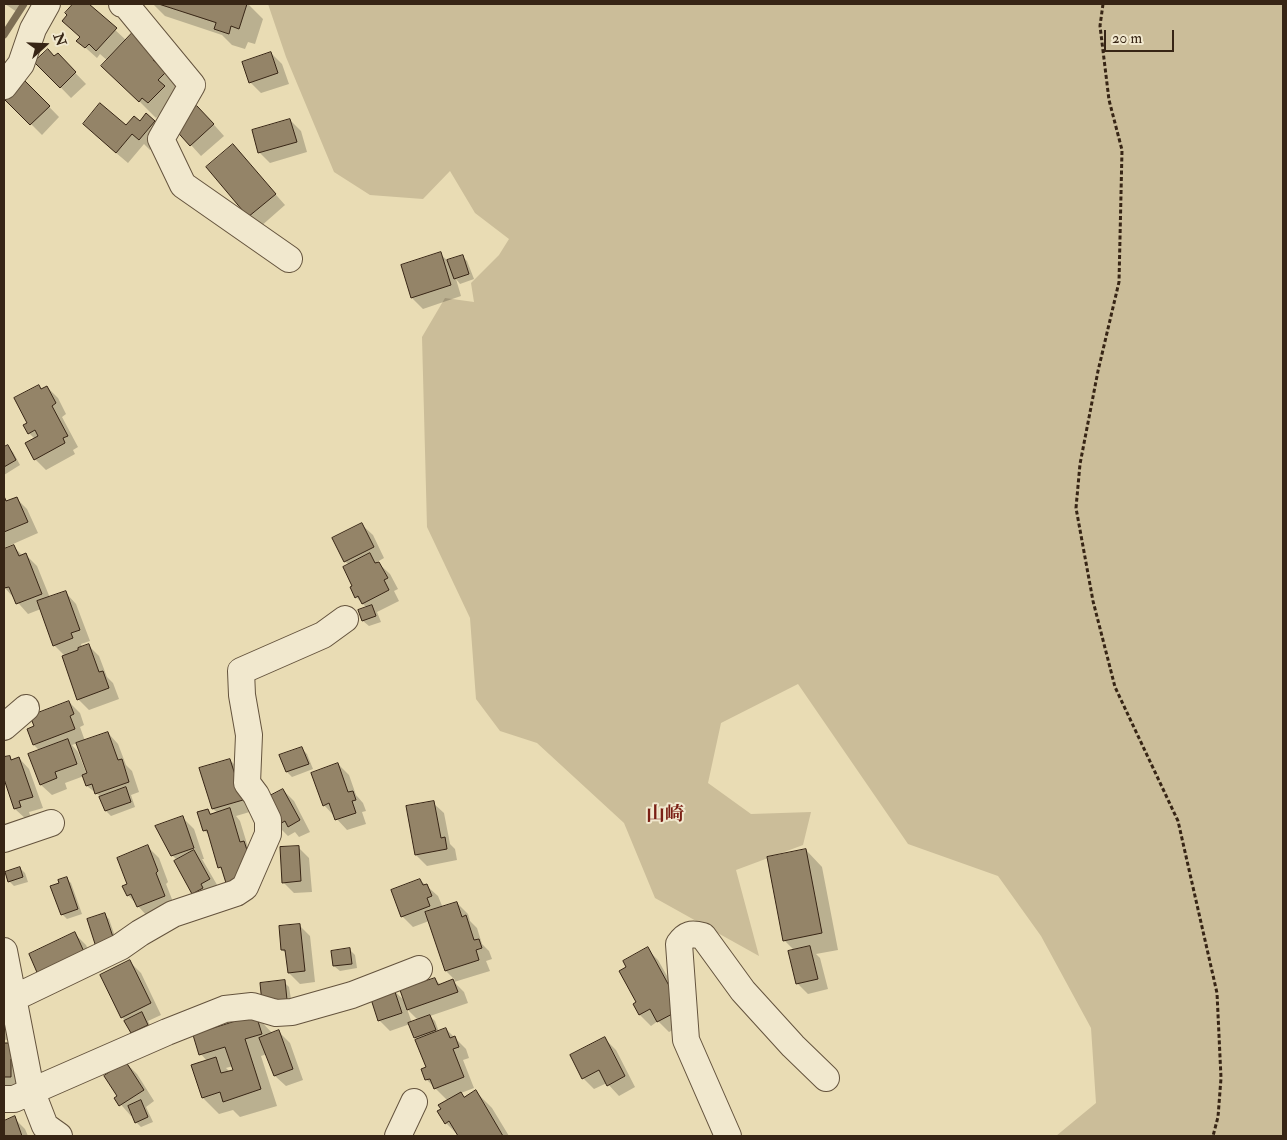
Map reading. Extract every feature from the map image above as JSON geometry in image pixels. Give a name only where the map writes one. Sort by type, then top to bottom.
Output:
[{"type":"street","points":[[4,86],[21,64],[33,29],[47,4]]},
{"type":"street","points":[[122,4],[126,5],[192,85],[161,139],[183,185],[289,259]]},
{"type":"street","points":[[14,998],[120,947],[172,914],[236,893],[245,888],[268,834],[268,820],[247,783],[249,736],[242,695],[241,671],[324,635],[345,620]]},
{"type":"street","points":[[4,727],[26,708]]},
{"type":"street","points":[[4,840],[51,824]]},
{"type":"street","points":[[728,1136],[686,1040],[679,944],[685,936],[692,933],[703,936],[743,991],[793,1046],[826,1078]]},
{"type":"street","points":[[4,951],[31,1090],[45,1126],[59,1136]]},
{"type":"street","points":[[4,1099],[14,1099],[31,1090],[225,1009],[252,1006],[276,1013],[292,1012],[352,995],[419,969]]},
{"type":"street","points":[[398,1136],[414,1102]]},
{"type":"path","points":[[1103,4],[1100,26],[1109,100],[1122,150],[1119,282],[1098,372],[1080,464],[1076,508],[1093,601],[1115,687],[1178,821],[1217,994],[1222,1078],[1218,1116],[1213,1136]]},
{"type":"shaded area","points":[[268,4],[1283,4],[1283,1136],[1056,1136],[1096,1103],[1091,1028],[1041,936],[998,876],[908,844],[798,684],[721,723],[708,783],[751,814],[811,812],[803,845],[736,870],[759,956],[655,898],[624,823],[537,743],[500,731],[476,699],[470,618],[427,527],[422,337],[445,298],[474,302],[471,283],[499,255],[509,239],[475,213],[450,171],[423,199],[370,195],[334,172],[286,57]]},
{"type":"building","points":[[73,4],[89,4],[117,28],[96,51],[89,44],[85,48],[76,41],[80,37],[62,21],[67,15],[65,13]]},
{"type":"building","points":[[159,4],[247,4],[239,29],[231,26],[229,34],[214,29],[216,23]]},
{"type":"building","points":[[135,30],[159,53],[153,60],[166,72],[158,80],[165,86],[148,103],[142,98],[139,102],[101,66]]},
{"type":"building","points":[[48,49],[54,56],[58,53],[76,72],[60,88],[34,62]]},
{"type":"building","points":[[271,52],[278,73],[249,83],[242,62]]},
{"type":"building","points":[[25,81],[50,106],[30,125],[5,100]]},
{"type":"building","points":[[100,103],[126,125],[134,116],[140,121],[146,113],[155,121],[139,140],[132,134],[116,153],[83,124]]},
{"type":"building","points":[[197,106],[214,124],[190,146],[173,127]]},
{"type":"building","points":[[290,119],[297,142],[258,153],[252,130]]},
{"type":"building","points":[[233,144],[276,194],[248,217],[206,167]]},
{"type":"building","points":[[441,252],[451,285],[411,298],[401,265]]},
{"type":"building","points":[[463,255],[469,274],[454,279],[447,260]]},
{"type":"building","points":[[39,385],[41,389],[47,386],[56,403],[52,406],[68,436],[63,438],[65,443],[34,460],[25,443],[38,436],[35,430],[28,434],[23,425],[27,423],[14,398]]},
{"type":"building","points":[[8,445],[16,460],[4,467],[4,447]]},
{"type":"building","points":[[4,496],[6,501],[17,497],[28,522],[4,532]]},
{"type":"building","points":[[362,523],[374,547],[344,562],[332,538]]},
{"type":"building","points":[[14,545],[19,556],[26,553],[42,594],[16,604],[9,587],[4,588],[4,549]]},
{"type":"building","points":[[370,553],[375,563],[379,562],[388,578],[384,580],[389,590],[362,604],[358,596],[355,598],[350,587],[352,586],[343,567]]},
{"type":"building","points":[[66,591],[80,630],[71,633],[73,638],[53,646],[37,601]]},
{"type":"building","points":[[372,605],[376,616],[362,621],[358,610]]},
{"type":"building","points":[[89,644],[99,672],[103,671],[109,688],[77,700],[62,656]]},
{"type":"building","points":[[69,701],[74,714],[70,716],[75,729],[33,745],[27,729],[34,726],[30,716]]},
{"type":"building","points":[[108,732],[118,760],[122,759],[129,782],[95,794],[92,784],[86,786],[82,775],[87,773],[76,743]]},
{"type":"building","points":[[68,739],[77,764],[55,772],[57,778],[40,785],[28,754]]},
{"type":"building","points":[[302,747],[309,764],[286,772],[279,755]]},
{"type":"building","points":[[10,756],[11,760],[19,757],[33,797],[19,801],[21,807],[14,809],[4,779],[4,757]]},
{"type":"building","points":[[230,759],[243,800],[212,809],[199,768]]},
{"type":"building","points":[[338,763],[348,792],[353,791],[356,800],[352,801],[356,813],[335,820],[329,803],[323,806],[311,773]]},
{"type":"building","points":[[126,787],[131,802],[105,811],[99,797]]},
{"type":"building","points":[[283,789],[300,820],[288,827],[285,821],[276,826],[262,800]]},
{"type":"building","points":[[434,801],[441,838],[445,837],[447,849],[415,855],[406,806]]},
{"type":"building","points":[[230,808],[240,842],[244,841],[249,856],[243,878],[226,883],[221,867],[218,868],[207,830],[203,831],[197,812],[208,809],[210,814]]},
{"type":"building","points":[[183,816],[194,848],[171,856],[155,826]]},
{"type":"building","points":[[148,845],[165,896],[137,907],[131,894],[127,896],[122,886],[127,884],[117,858]]},
{"type":"building","points":[[299,846],[301,881],[282,883],[280,847]]},
{"type":"building","points":[[806,849],[822,933],[783,941],[767,857]]},
{"type":"building","points":[[194,850],[210,879],[201,884],[203,888],[192,894],[174,861]]},
{"type":"building","points":[[20,867],[23,877],[8,882],[5,872]]},
{"type":"building","points":[[67,877],[78,909],[61,915],[50,886],[59,883],[58,880]]},
{"type":"building","points":[[420,879],[423,885],[427,884],[432,896],[427,898],[430,906],[401,917],[391,890]]},
{"type":"building","points":[[457,902],[462,917],[466,915],[474,940],[479,939],[482,948],[476,950],[479,960],[445,971],[425,912]]},
{"type":"building","points":[[105,913],[114,940],[96,947],[87,919]]},
{"type":"building","points":[[300,924],[305,971],[288,973],[285,950],[281,950],[279,926]]},
{"type":"building","points":[[75,932],[86,956],[39,977],[29,954]]},
{"type":"building","points":[[810,946],[818,979],[796,984],[788,951]]},
{"type":"building","points":[[648,947],[673,993],[676,1012],[657,1022],[650,1009],[639,1015],[633,1004],[636,1002],[619,971],[626,967],[623,961]]},
{"type":"building","points":[[350,948],[352,964],[333,966],[331,951]]},
{"type":"building","points":[[130,960],[151,1003],[121,1018],[100,975]]},
{"type":"building","points":[[435,978],[438,985],[453,979],[458,992],[407,1010],[400,990]]},
{"type":"building","points":[[285,980],[287,1000],[262,1003],[260,983]]},
{"type":"building","points":[[394,989],[402,1013],[378,1021],[370,996]]},
{"type":"building","points":[[142,1012],[148,1025],[131,1033],[124,1021]]},
{"type":"building","points":[[256,1015],[262,1034],[245,1039],[261,1089],[223,1102],[220,1092],[202,1098],[191,1065],[216,1057],[221,1073],[233,1070],[225,1047],[199,1055],[193,1035]]},
{"type":"building","points":[[430,1015],[436,1030],[414,1038],[408,1023]]},
{"type":"building","points":[[446,1028],[450,1038],[455,1036],[459,1047],[453,1049],[464,1077],[434,1089],[430,1079],[425,1080],[421,1069],[426,1067],[415,1040]]},
{"type":"building","points":[[279,1030],[293,1069],[274,1076],[259,1038]]},
{"type":"building","points":[[605,1037],[625,1076],[607,1086],[599,1070],[582,1079],[570,1055]]},
{"type":"building","points":[[4,1043],[16,1043],[16,1059],[11,1059],[11,1077],[4,1077]]},
{"type":"building","points":[[126,1062],[144,1090],[119,1106],[114,1098],[117,1096],[104,1076]]},
{"type":"building","points":[[476,1090],[503,1136],[458,1136],[449,1121],[445,1124],[437,1111],[441,1109],[438,1105],[461,1092],[464,1097]]},
{"type":"building","points":[[141,1100],[148,1117],[135,1123],[128,1106]]},
{"type":"building","points":[[15,1116],[22,1136],[4,1136],[4,1121]]},
{"type":"waterway","points":[[4,35],[24,4]]},
{"type":"district","name":"山崎","points":[[665,816]]}]
